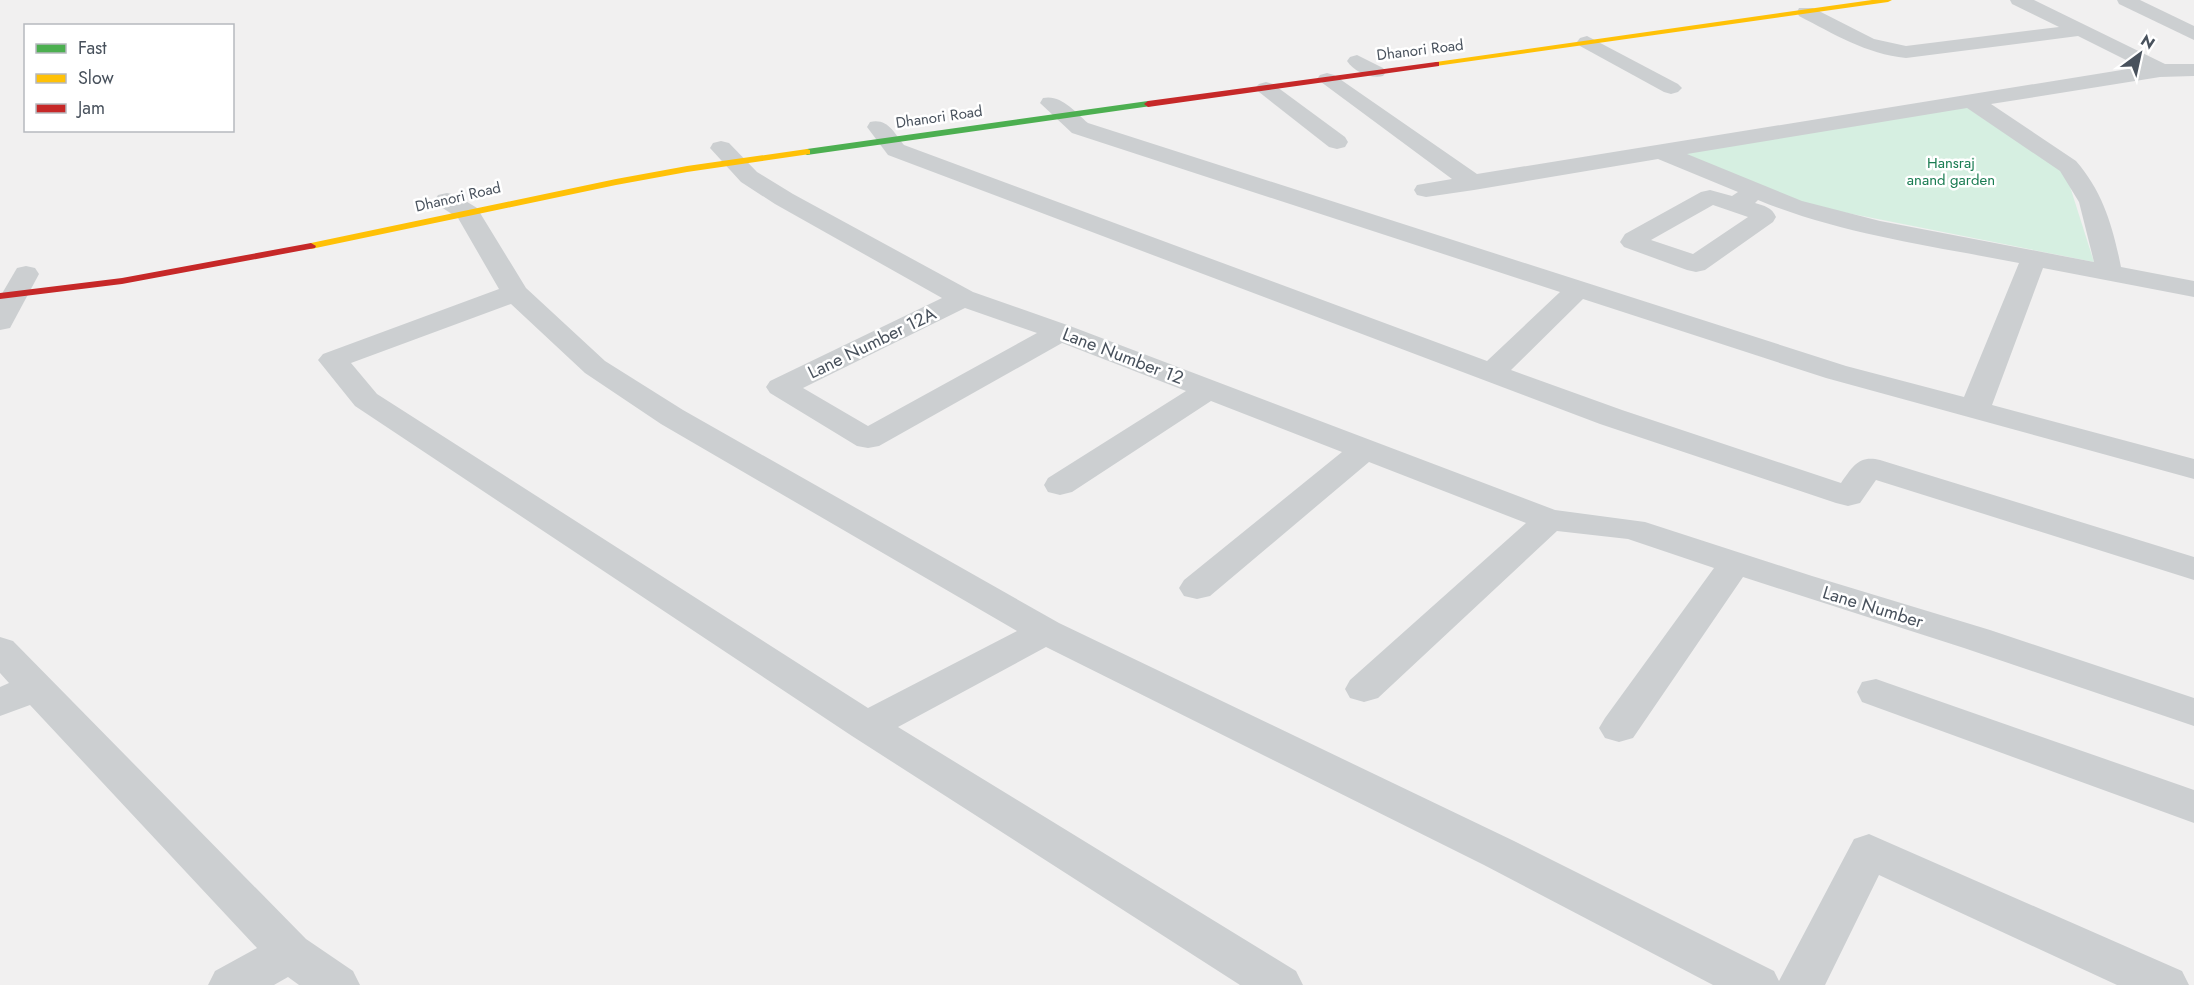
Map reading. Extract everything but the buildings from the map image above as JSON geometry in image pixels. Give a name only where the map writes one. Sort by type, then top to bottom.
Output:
[{"type":"main road","name":"Dhanori Road","points":[[1440,49],[1800,6],[1888,0]]},
{"type":"main road","name":"Dhanori Road","points":[[17,282],[175,271],[455,203],[607,183],[687,169],[728,152],[1058,106],[1266,88],[1327,79],[1378,65],[1587,42],[1800,6]]},
{"type":"main road","points":[[598,168],[607,183]]},
{"type":"street","points":[[2019,0],[2194,85]]},
{"type":"street","points":[[2126,0],[2194,34]]},
{"type":"street","points":[[1800,6],[1878,48],[1892,51],[1906,52],[2081,30]]},
{"type":"street","points":[[1587,42],[1671,88]]},
{"type":"street","points":[[1351,61],[1378,65]]},
{"type":"street","points":[[1426,190],[2162,70],[2194,70]]},
{"type":"street","points":[[1327,79],[1474,183]]},
{"type":"street","points":[[1266,88],[1337,142]]},
{"type":"street","points":[[1971,101],[2068,166],[2080,178],[2100,220],[2109,273]]},
{"type":"street","points":[[1058,106],[1080,128],[1836,372],[2194,469]]},
{"type":"street","points":[[880,130],[896,150],[1611,417],[1848,496],[1869,467],[2194,569]]},
{"type":"street","name":"Lane Number 12","points":[[728,152],[749,177],[784,199],[963,298],[1060,332],[1549,519]]},
{"type":"street","points":[[1661,152],[1746,198],[1793,206],[1879,228],[2194,289]]},
{"type":"street","points":[[455,203],[515,293],[595,367],[672,417],[1046,632],[1499,853],[1756,985]]},
{"type":"street","points":[[1975,410],[2034,258]]},
{"type":"street","points":[[0,322],[17,282]]},
{"type":"street","points":[[1491,373],[1578,289]]},
{"type":"street","points":[[515,293],[333,360],[366,400],[866,726],[1279,985]]},
{"type":"street","name":"Lane Number 12A","points":[[963,298],[781,387],[868,439],[1060,332]]},
{"type":"street","points":[[1060,485],[1209,389]]},
{"type":"street","points":[[1197,588],[1365,449]]},
{"type":"street","points":[[1364,689],[1549,519]]},
{"type":"street","name":"Lane Number","points":[[1549,519],[1633,529],[1977,639],[2194,712]]},
{"type":"street","points":[[1619,729],[1735,563]]},
{"type":"street","points":[[866,726],[1046,632]]},
{"type":"street","points":[[0,650],[18,695],[290,952],[336,985]]},
{"type":"street","points":[[1876,692],[2194,807]]},
{"type":"street","points":[[1801,985],[1869,851],[2165,985]]},
{"type":"street","points":[[232,985],[290,952]]},
{"type":"green space","name":"Hansraj anand garden","points":[[1966,107],[2066,174],[2094,262],[1797,203],[1680,154]]},
{"type":"traffic: fast","points":[[807,152],[1148,104]]},
{"type":"traffic: slow","points":[[1436,64],[1888,0]]},
{"type":"traffic: slow","points":[[311,246],[616,182],[687,169],[807,152]]},
{"type":"traffic: jam","points":[[1148,104],[1436,64]]},
{"type":"traffic: jam","points":[[0,296],[122,281],[311,246]]}]
